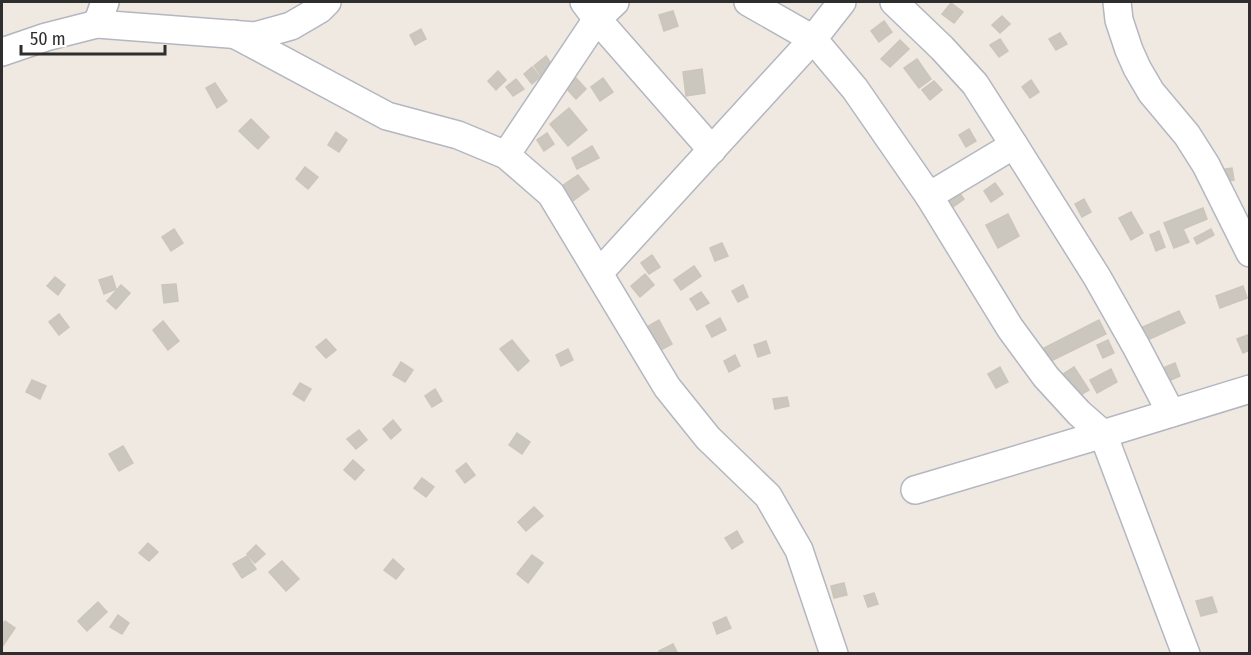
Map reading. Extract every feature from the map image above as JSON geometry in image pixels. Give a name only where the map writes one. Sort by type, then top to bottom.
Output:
[{"type":"street","points":[[2,52],[46,37],[101,13],[255,36],[291,26],[320,9],[327,2]]},
{"type":"street","points":[[748,2],[813,39],[855,89],[929,196],[1010,328],[1047,377],[1079,413],[1103,434],[1186,654]]},
{"type":"street","points":[[599,273],[813,39],[842,2]]},
{"type":"street","points":[[894,2],[942,48],[975,84],[1097,277],[1171,413]]},
{"type":"street","points":[[1117,2],[1119,20],[1137,68],[1151,92],[1187,135],[1206,165],[1250,253]]},
{"type":"street","points":[[506,155],[599,7],[712,150]]},
{"type":"street","points":[[234,34],[387,116],[458,135],[506,155],[550,194],[667,387],[708,438],[768,496],[799,550],[834,654]]},
{"type":"street","points":[[929,196],[1014,145]]},
{"type":"street","points":[[915,490],[1250,389]]},
{"type":"building","points":[[951,3],[963,12],[954,23],[942,14]]},
{"type":"building","points":[[673,11],[678,26],[664,31],[659,15]]},
{"type":"building","points":[[1002,16],[1010,24],[1000,33],[992,25]]},
{"type":"building","points":[[884,21],[892,32],[879,42],[871,31]]},
{"type":"building","points":[[421,29],[426,39],[415,45],[410,35]]},
{"type":"building","points":[[1060,33],[1067,44],[1056,50],[1049,39]]},
{"type":"building","points":[[1000,39],[1008,51],[999,57],[990,45]]},
{"type":"building","points":[[900,40],[909,49],[890,67],[881,59]]},
{"type":"building","points":[[546,56],[554,68],[542,77],[534,66]]},
{"type":"building","points":[[917,59],[931,79],[919,88],[904,68]]},
{"type":"building","points":[[532,67],[540,77],[532,84],[524,74]]},
{"type":"building","points":[[702,69],[705,93],[686,96],[683,72]]},
{"type":"building","points":[[498,71],[506,80],[496,90],[488,81]]},
{"type":"building","points":[[576,78],[586,89],[576,99],[566,88]]},
{"type":"building","points":[[603,78],[613,92],[600,101],[591,87]]},
{"type":"building","points":[[516,79],[524,89],[513,96],[506,87]]},
{"type":"building","points":[[1031,80],[1039,92],[1030,98],[1022,87]]},
{"type":"building","points":[[934,81],[942,90],[930,100],[922,90]]},
{"type":"building","points":[[215,83],[227,101],[217,108],[206,88]]},
{"type":"building","points":[[569,108],[587,130],[568,146],[550,124]]},
{"type":"building","points":[[251,119],[269,137],[258,149],[239,131]]},
{"type":"building","points":[[969,129],[976,141],[966,147],[959,135]]},
{"type":"building","points":[[336,132],[347,140],[339,152],[328,145]]},
{"type":"building","points":[[547,133],[554,144],[544,151],[537,140]]},
{"type":"building","points":[[592,146],[599,158],[577,169],[572,158]]},
{"type":"building","points":[[305,167],[318,177],[308,189],[296,179]]},
{"type":"building","points":[[1232,168],[1234,180],[1220,182],[1218,170]]},
{"type":"building","points":[[578,175],[589,189],[570,203],[559,188]]},
{"type":"building","points":[[995,183],[1003,194],[991,202],[984,191]]},
{"type":"building","points":[[956,188],[964,199],[953,207],[945,197]]},
{"type":"building","points":[[1084,199],[1091,212],[1082,217],[1075,204]]},
{"type":"building","points":[[1203,208],[1207,219],[1183,229],[1189,242],[1174,248],[1164,223]]},
{"type":"building","points":[[1131,212],[1143,233],[1131,240],[1119,218]]},
{"type":"building","points":[[1008,214],[1019,236],[998,248],[986,225]]},
{"type":"building","points":[[174,229],[183,243],[171,251],[162,237]]},
{"type":"building","points":[[1211,229],[1214,235],[1197,244],[1194,238]]},
{"type":"building","points":[[1159,231],[1165,247],[1156,251],[1150,235]]},
{"type":"building","points":[[722,243],[728,256],[715,261],[710,248]]},
{"type":"building","points":[[652,255],[660,267],[649,274],[641,263]]},
{"type":"building","points":[[694,266],[701,276],[681,290],[674,280]]},
{"type":"building","points":[[645,274],[654,285],[640,297],[631,286]]},
{"type":"building","points":[[112,276],[116,289],[104,294],[99,280]]},
{"type":"building","points":[[55,277],[65,285],[58,295],[47,286]]},
{"type":"building","points":[[176,284],[178,301],[164,303],[162,285]]},
{"type":"building","points":[[121,285],[130,293],[116,309],[107,301]]},
{"type":"building","points":[[743,285],[748,297],[738,302],[732,291]]},
{"type":"building","points":[[1243,286],[1247,298],[1220,308],[1216,296]]},
{"type":"building","points":[[701,292],[709,303],[697,310],[690,299]]},
{"type":"building","points":[[1179,311],[1185,323],[1139,344],[1134,331]]},
{"type":"building","points":[[59,314],[69,327],[59,335],[49,322]]},
{"type":"building","points":[[720,318],[726,330],[712,337],[706,326]]},
{"type":"building","points":[[659,320],[672,344],[648,357],[636,333]]},
{"type":"building","points":[[1099,320],[1106,334],[1051,361],[1044,348]]},
{"type":"building","points":[[163,321],[179,341],[168,350],[153,330]]},
{"type":"building","points":[[1250,334],[1250,350],[1243,353],[1237,339]]},
{"type":"building","points":[[326,339],[336,350],[326,358],[316,347]]},
{"type":"building","points":[[512,340],[529,361],[518,371],[500,349]]},
{"type":"building","points":[[1108,340],[1114,353],[1103,358],[1097,345]]},
{"type":"building","points":[[766,341],[770,353],[758,357],[754,345]]},
{"type":"building","points":[[568,349],[573,360],[561,366],[556,355]]},
{"type":"building","points":[[735,355],[740,366],[729,372],[724,361]]},
{"type":"building","points":[[401,362],[413,370],[405,382],[393,375]]},
{"type":"building","points":[[1175,363],[1180,376],[1159,385],[1154,372]]},
{"type":"building","points":[[1000,367],[1008,382],[996,388],[988,374]]},
{"type":"building","points":[[1074,367],[1089,390],[1077,397],[1063,374]]},
{"type":"building","points":[[1111,369],[1117,382],[1097,393],[1090,380]]},
{"type":"building","points":[[32,380],[46,386],[40,399],[26,392]]},
{"type":"building","points":[[300,383],[311,389],[304,401],[293,394]]},
{"type":"building","points":[[435,389],[442,401],[432,407],[425,396]]},
{"type":"building","points":[[787,397],[789,406],[775,409],[773,399]]},
{"type":"building","points":[[393,420],[401,430],[391,439],[383,429]]},
{"type":"building","points":[[359,430],[367,440],[356,449],[347,439]]},
{"type":"building","points":[[517,433],[530,442],[522,454],[509,445]]},
{"type":"building","points":[[123,446],[133,463],[119,471],[109,454]]},
{"type":"building","points":[[353,460],[364,470],[355,480],[344,470]]},
{"type":"building","points":[[466,463],[475,475],[465,483],[456,471]]},
{"type":"building","points":[[422,478],[434,487],[426,497],[414,488]]},
{"type":"building","points":[[534,507],[543,516],[526,531],[518,522]]},
{"type":"building","points":[[737,531],[743,542],[732,549],[725,538]]},
{"type":"building","points":[[148,543],[158,552],[149,561],[139,553]]},
{"type":"building","points":[[256,545],[265,554],[255,563],[247,554]]},
{"type":"building","points":[[532,555],[543,563],[528,583],[517,574]]},
{"type":"building","points":[[247,556],[256,569],[242,578],[233,564]]},
{"type":"building","points":[[393,559],[404,569],[396,579],[384,570]]},
{"type":"building","points":[[282,561],[299,579],[286,591],[269,572]]},
{"type":"building","points":[[844,583],[847,595],[834,598],[831,586]]},
{"type":"building","points":[[874,593],[878,604],[868,607],[864,596]]},
{"type":"building","points":[[1212,597],[1217,612],[1201,616],[1196,601]]},
{"type":"building","points":[[98,602],[107,612],[87,631],[78,621]]},
{"type":"building","points":[[118,615],[129,623],[122,634],[110,627]]},
{"type":"building","points":[[726,617],[731,628],[717,634],[713,623]]},
{"type":"building","points":[[5,621],[15,628],[2,647],[2,625]]},
{"type":"building","points":[[673,644],[678,654],[660,654],[659,651]]}]
